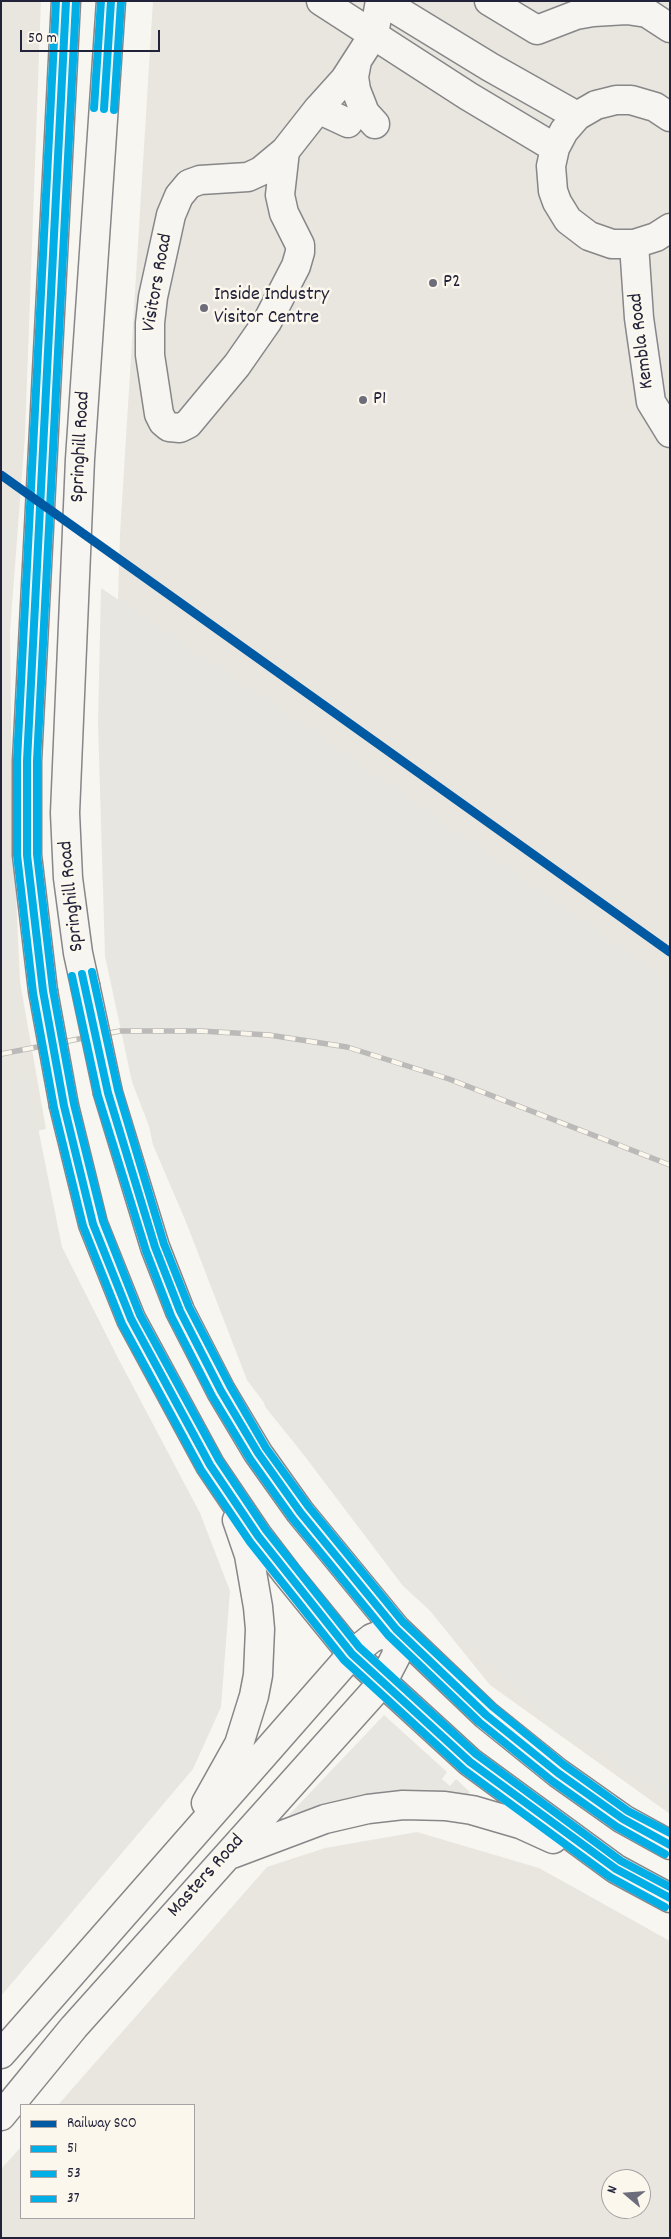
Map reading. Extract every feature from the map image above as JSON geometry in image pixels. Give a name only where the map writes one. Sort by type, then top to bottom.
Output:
[{"type":"main road","name":"Springhill Road","points":[[66,1],[33,645],[28,761],[27,855],[42,991],[64,1106],[93,1224],[127,1310],[210,1464],[258,1536],[352,1654],[470,1762],[616,1869],[670,1898]]},
{"type":"main road","name":"Springhill Road","points":[[111,1],[80,459],[65,813],[68,878],[78,953],[108,1093],[155,1247],[180,1311],[221,1391],[258,1453],[300,1512],[398,1630],[486,1715],[515,1740],[623,1819],[670,1845]]},
{"type":"main road","points":[[321,1],[468,96],[555,148]]},
{"type":"main road","points":[[368,31],[381,1],[490,67],[577,116]]},
{"type":"main road","points":[[489,1],[537,30],[559,20],[593,12],[627,10],[647,13],[670,28]]},
{"type":"main road","name":"Visitors Road","points":[[285,151],[280,195],[284,213],[300,245],[296,266],[267,322],[237,365],[188,424],[180,428],[169,427],[163,422],[159,414],[149,342],[153,297],[175,204],[182,192],[194,181],[248,177],[267,167],[285,151],[318,109],[341,85],[357,61],[368,31]]},
{"type":"main road","name":"Visitors Road","points":[[318,109],[327,82],[368,31]]},
{"type":"main road","points":[[357,61],[354,77],[356,90],[365,112],[375,124]]},
{"type":"main road","points":[[669,113],[644,102],[616,100],[596,105],[577,116],[564,131],[555,148],[551,166],[553,191],[557,202],[568,220],[581,231],[603,242],[634,244],[656,237],[670,228]]},
{"type":"main road","points":[[318,109],[348,123]]},
{"type":"main road","name":"Kembla Road","points":[[634,244],[639,318],[651,402],[670,432]]},
{"type":"main road","points":[[166,1868],[213,1792],[239,1744],[254,1696],[258,1675],[259,1622],[249,1556],[239,1525],[210,1464]]},
{"type":"main road","name":"Masters Road","points":[[1,2054],[352,1654],[372,1638],[398,1630],[396,1656],[382,1683],[225,1856],[74,2027],[1,2116]]},
{"type":"main road","points":[[225,1856],[300,1827],[347,1813],[388,1806],[419,1804],[472,1810],[503,1819],[538,1832],[616,1869]]},
{"type":"shaded area","points":[[1,1],[41,1],[25,435],[10,631],[12,808],[20,982],[46,1129],[1,1138]]},
{"type":"shaded area","points":[[153,1],[670,1],[670,1814],[490,1685],[266,1408],[153,1145],[108,927],[120,534]]},
{"type":"shaded area","points":[[1,521],[11,525],[7,631],[7,827],[18,1022],[1,1027]]},
{"type":"shaded area","points":[[101,588],[323,738],[670,982],[670,1797],[561,1730],[403,1586],[247,1380],[132,1082],[105,956],[98,723]]},
{"type":"shaded area","points":[[27,1073],[62,1247],[200,1513],[230,1591],[221,1707],[193,1769],[1,1996],[1,1080]]},
{"type":"shaded area","points":[[384,1715],[447,1772],[442,1779],[450,1786],[456,1779],[470,1792],[468,1795],[421,1790],[388,1791],[348,1798],[291,1817],[289,1815]]},
{"type":"shaded area","points":[[417,1832],[539,1868],[670,1941],[670,2238],[1,2238],[1,2169],[20,2148],[20,2219],[195,2219],[195,2104],[59,2104],[267,1867],[325,1848]]},
{"type":"railway","points":[[1,1054],[120,1031],[201,1031],[269,1035],[347,1047],[449,1079],[670,1165]]},
{"type":"rail line","name":"SCO","points":[[1,475],[670,952]]},
{"type":"transit line","name":"53","points":[[56,1],[17,760],[17,855],[33,993],[54,1108],[83,1226],[122,1324],[201,1470],[250,1542],[344,1660],[464,1770],[610,1877],[665,1907]]},
{"type":"transit line","name":"51","points":[[66,1],[27,761],[27,855],[43,991],[64,1106],[93,1224],[131,1319],[210,1465],[258,1536],[352,1654],[470,1762],[616,1869],[670,1898]]},
{"type":"transit line","name":"37","points":[[94,108],[101,1]]},
{"type":"transit line","name":"51","points":[[104,109],[111,1]]},
{"type":"transit line","name":"37","points":[[76,2],[37,761],[37,854],[53,990],[74,1104],[103,1221],[140,1315],[219,1460],[266,1530],[359,1647],[476,1754],[621,1861],[670,1887]]},
{"type":"transit line","name":"53","points":[[114,110],[121,2]]},
{"type":"transit line","name":"37","points":[[92,972],[118,1090],[164,1244],[189,1307],[230,1386],[266,1448],[308,1506],[403,1622],[493,1707],[564,1765],[628,1811],[670,1833]]},
{"type":"transit line","name":"51","points":[[82,974],[108,1093],[155,1247],[180,1311],[221,1391],[258,1453],[300,1512],[396,1629],[486,1715],[558,1773],[623,1819],[670,1845]]},
{"type":"transit line","name":"53","points":[[72,976],[98,1096],[146,1251],[171,1316],[212,1396],[250,1459],[292,1518],[388,1635],[479,1722],[552,1781],[617,1827],[665,1854]]},
{"type":"place","name":"P2","points":[[433,283]]},
{"type":"place","name":"Inside Industry Visitor Centre","points":[[204,308]]},
{"type":"place","name":"P1","points":[[363,400]]}]
